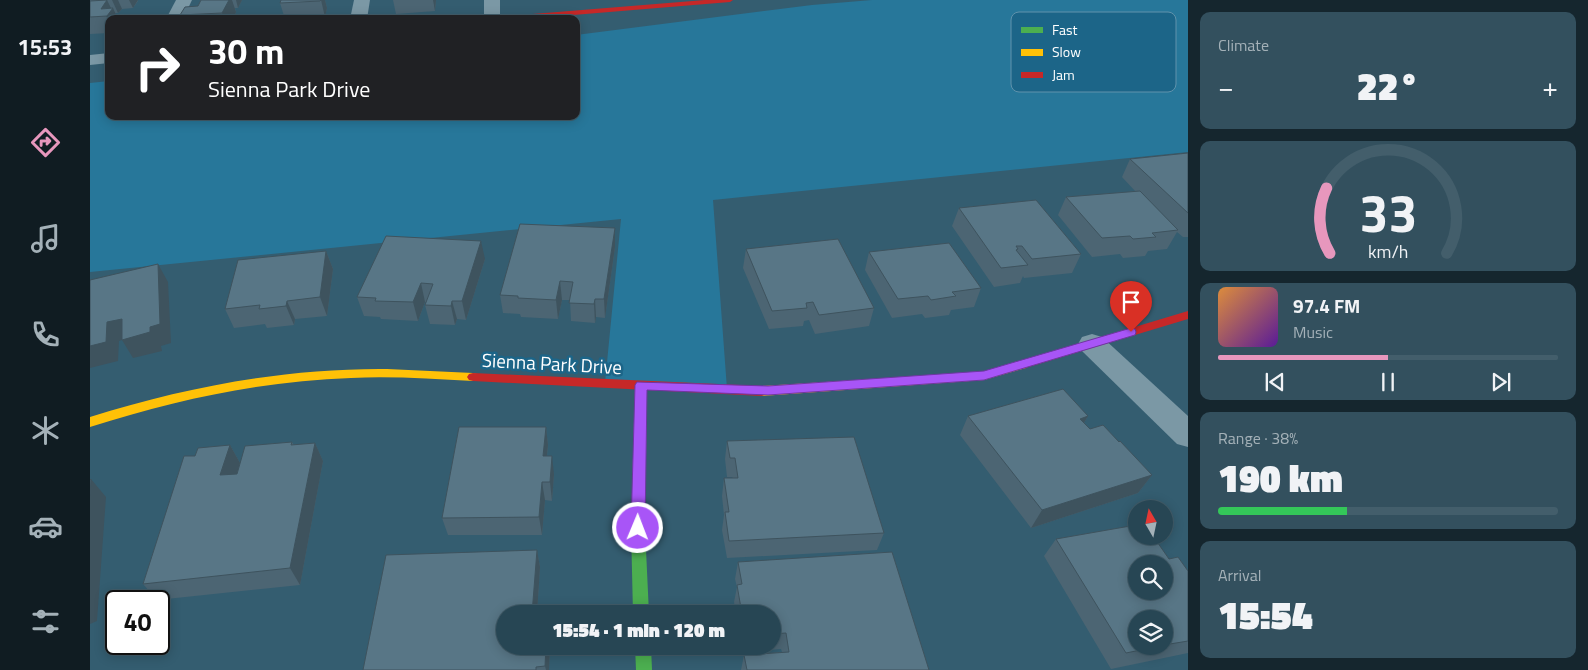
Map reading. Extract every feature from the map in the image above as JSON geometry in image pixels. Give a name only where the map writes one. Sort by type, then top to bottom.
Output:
[{"type":"street","points":[[176,15],[184,0]]},
{"type":"street","points":[[359,15],[362,0]]},
{"type":"street","points":[[492,0],[492,15]]},
{"type":"street","points":[[528,15],[615,4],[730,0]]},
{"type":"street","points":[[90,60],[105,58]]},
{"type":"street","name":"Sienna Park Drive","points":[[90,422],[120,412],[233,386],[336,374],[414,374],[768,391],[984,376],[1188,315]]},
{"type":"street","points":[[1092,344],[1188,435]]},
{"type":"street","points":[[641,385],[638,528],[641,605]]},
{"type":"street","points":[[643,655],[644,670]]},
{"type":"shaded area","points":[[872,0],[1188,0],[1188,152],[713,200],[727,389],[605,383],[621,219],[90,272],[90,83],[105,81],[105,120],[580,120],[580,34],[812,5]]},
{"type":"building","points":[[107,0],[101,9],[113,8],[105,16],[90,17],[90,1]]},
{"type":"building","points":[[201,0],[229,0],[222,13],[180,15],[185,7],[198,6]]},
{"type":"building","points":[[281,0],[321,0],[280,3]]},
{"type":"building","points":[[1188,153],[1188,213],[1130,159]]},
{"type":"building","points":[[1140,191],[1178,230],[1152,233],[1156,237],[1133,239],[1130,236],[1102,238],[1066,197]]},
{"type":"building","points":[[1036,200],[1081,254],[1032,259],[1022,246],[1016,246],[1018,249],[1016,250],[1028,265],[1001,268],[959,208]]},
{"type":"building","points":[[520,224],[615,228],[604,299],[595,299],[594,304],[569,303],[573,282],[560,281],[556,300],[500,295]]},
{"type":"building","points":[[386,236],[481,241],[462,301],[452,301],[451,306],[425,305],[433,284],[421,283],[413,302],[375,301],[376,298],[357,297]]},
{"type":"building","points":[[838,239],[874,308],[819,315],[813,302],[806,303],[807,308],[772,311],[746,249]]},
{"type":"building","points":[[949,243],[981,288],[952,292],[956,296],[931,300],[928,296],[898,299],[869,252]]},
{"type":"building","points":[[326,251],[320,297],[287,301],[286,306],[259,309],[260,305],[225,309],[238,260]]},
{"type":"building","points":[[158,264],[160,324],[150,327],[150,332],[122,340],[122,319],[107,322],[106,342],[90,346],[90,280]]},
{"type":"building","points":[[1063,389],[1088,416],[1080,419],[1090,429],[1103,425],[1152,475],[1042,510],[968,416]]},
{"type":"building","points":[[459,427],[546,427],[543,456],[552,456],[550,482],[542,482],[539,517],[442,518]]},
{"type":"building","points":[[854,437],[884,533],[729,541],[725,512],[729,512],[724,478],[738,478],[735,458],[730,458],[727,441]]},
{"type":"building","points":[[292,442],[291,445],[315,443],[290,568],[143,584],[184,456],[195,456],[198,448],[230,445],[220,475],[237,474],[245,446]]},
{"type":"building","points":[[1128,526],[1128,545],[1159,545],[1166,555],[1128,555],[1128,600],[1173,600],[1173,558],[1178,557],[1188,571],[1188,641],[1173,644],[1173,610],[1128,610],[1128,653],[1126,653],[1056,539]]},
{"type":"building","points":[[537,550],[533,605],[496,605],[496,655],[546,655],[545,666],[536,667],[536,670],[363,670],[386,555]]},
{"type":"building","points":[[892,552],[929,670],[747,670],[744,655],[781,655],[781,653],[789,652],[786,633],[781,633],[781,605],[740,605],[737,585],[742,584],[738,562]]},
{"type":"traffic: fast","points":[[641,385],[638,528],[641,605]]},
{"type":"traffic: fast","points":[[643,655],[644,670]]},
{"type":"traffic: slow","points":[[762,391],[984,376],[1022,365]]},
{"type":"traffic: slow","points":[[90,422],[150,404],[211,390],[305,376],[370,373],[473,377]]},
{"type":"traffic: jam","points":[[546,15],[730,0]]},
{"type":"traffic: jam","points":[[1022,365],[1188,315]]},
{"type":"traffic: jam","points":[[473,377],[762,391]]},
{"type":"route","points":[[638,528],[641,385],[768,391],[984,376],[1131,332]]}]
